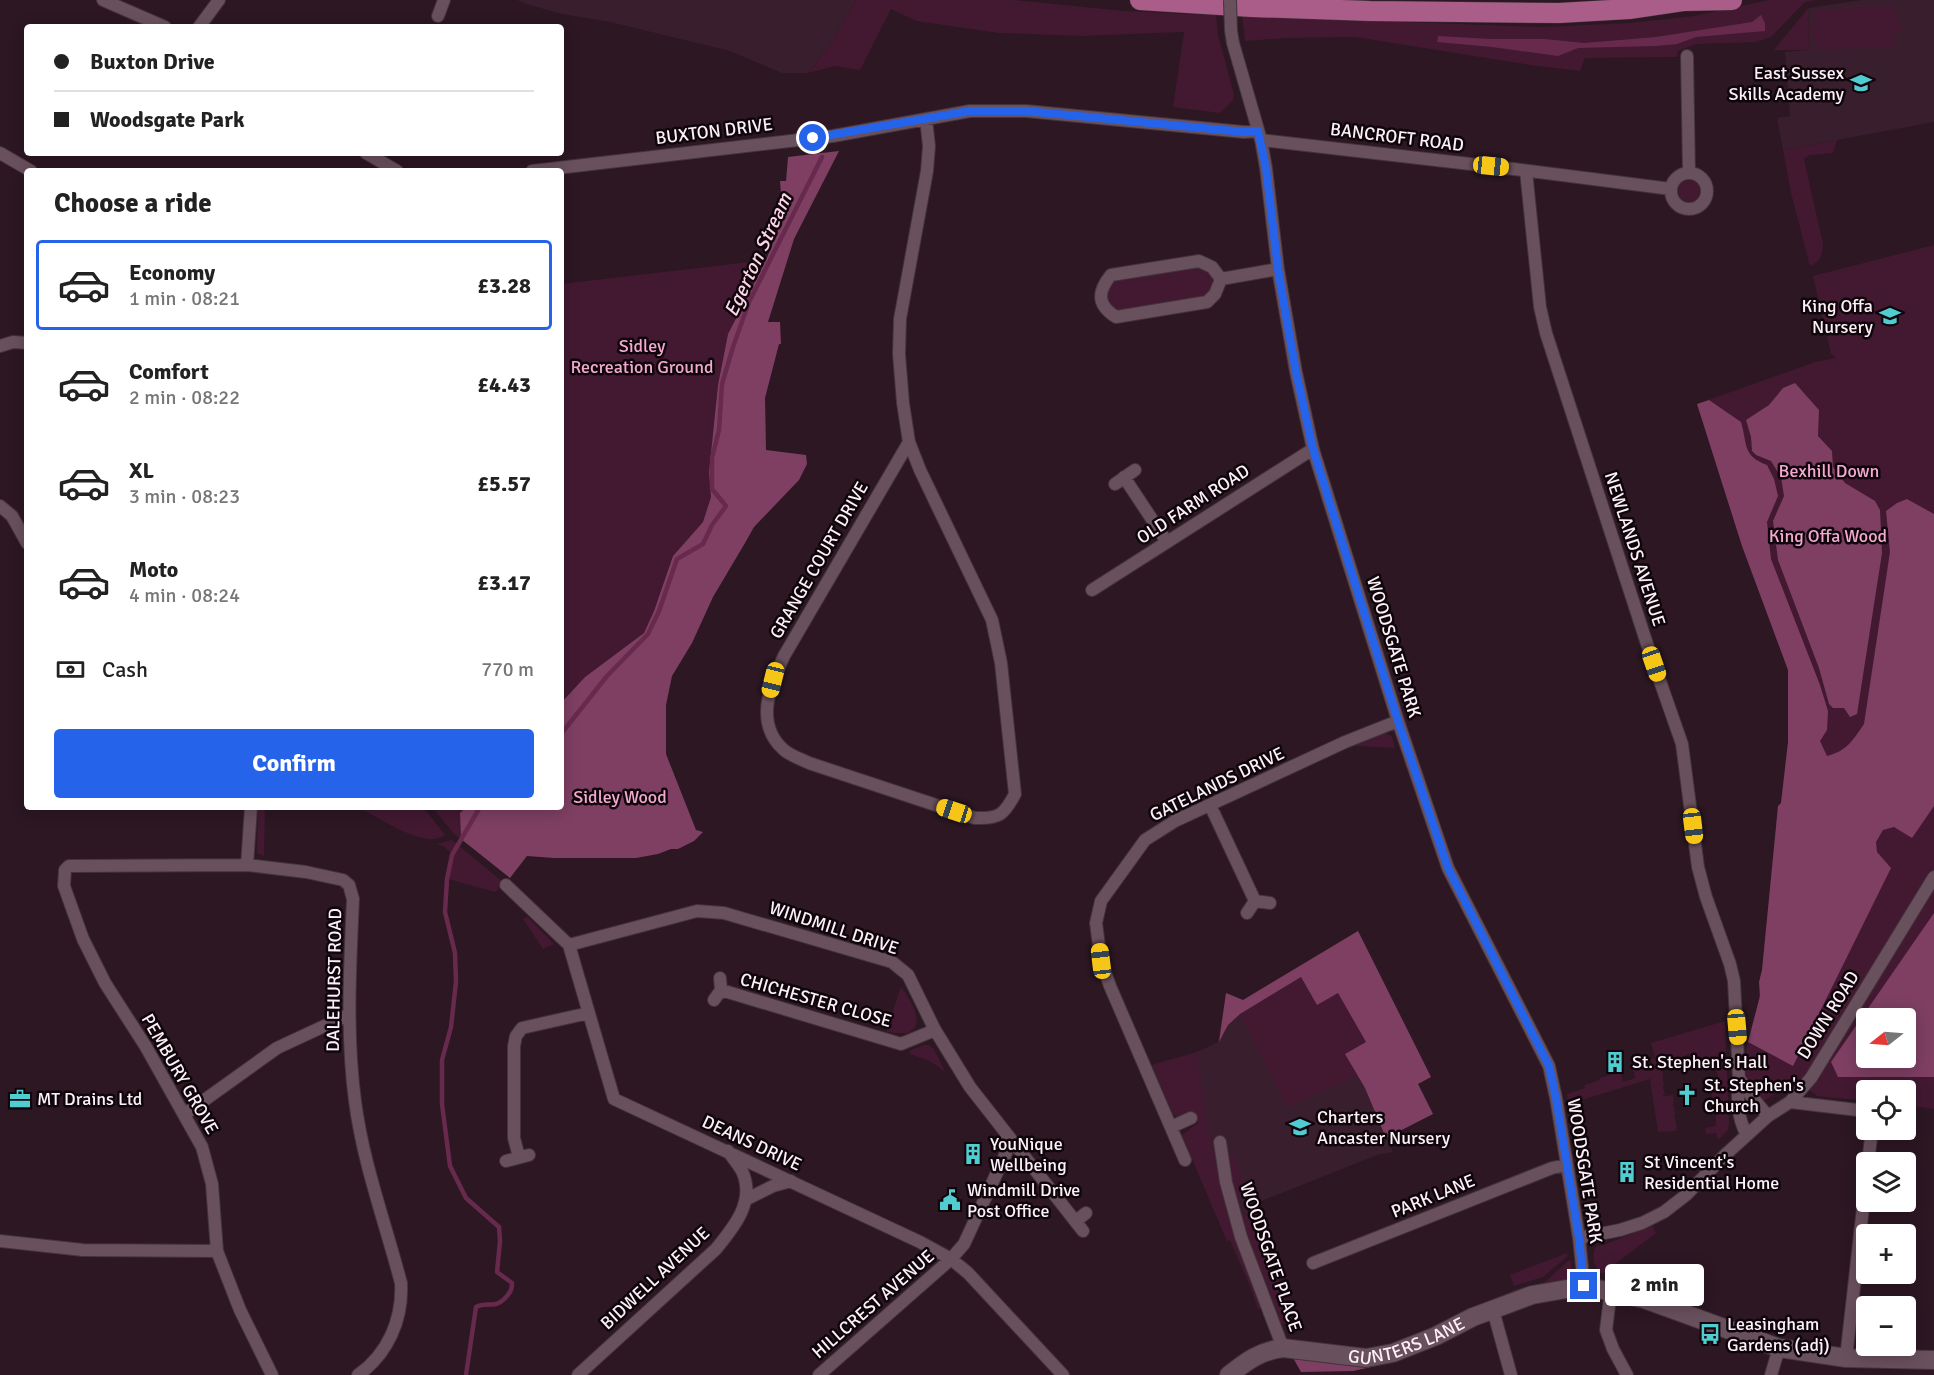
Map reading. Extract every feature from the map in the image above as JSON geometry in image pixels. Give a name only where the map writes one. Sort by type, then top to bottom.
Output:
[{"type":"main road","points":[[1140,0],[1242,7],[1370,11],[1559,13],[1629,9],[1684,1],[1732,0]]},
{"type":"street","points":[[103,0],[158,24]]},
{"type":"street","points":[[201,24],[219,0]]},
{"type":"street","points":[[438,16],[444,0]]},
{"type":"street","name":"WOODSGATE PARK","points":[[1230,0],[1233,43],[1260,135],[1278,269],[1296,372],[1313,449],[1398,721],[1448,868],[1549,1066],[1579,1238],[1584,1286]]},
{"type":"street","points":[[1687,56],[1689,173]]},
{"type":"street","name":"BUXTON DRIVE","points":[[558,168],[833,136],[970,111],[1026,111],[1260,135]]},
{"type":"street","name":"GRANGE COURT DRIVE","points":[[909,442],[783,656],[765,708],[766,720],[777,743],[786,752],[809,763],[975,818],[991,819],[1000,816],[1008,808],[1015,794],[1001,663],[992,620],[920,470],[909,442],[899,354],[900,319],[927,171],[929,146],[926,118]]},
{"type":"street","name":"BANCROFT ROAD","points":[[1260,135],[1671,189]]},
{"type":"street","points":[[0,153],[26,168]]},
{"type":"street","name":"NEWLANDS AVENUE","points":[[1526,171],[1540,307],[1546,333],[1647,644],[1682,744],[1698,867],[1734,981],[1739,1078],[1737,1092],[1740,1124],[1747,1135]]},
{"type":"street","points":[[1689,173],[1700,177],[1707,187],[1705,201],[1692,209],[1683,209],[1672,198],[1671,189],[1677,178],[1689,173]]},
{"type":"street","points":[[1199,261],[1212,267],[1221,279],[1215,294],[1207,302],[1196,304],[1116,317],[1107,311],[1102,300],[1102,286],[1111,275],[1199,261]]},
{"type":"street","points":[[1221,279],[1278,269]]},
{"type":"street","points":[[0,346],[13,342],[24,343]]},
{"type":"street","name":"OLD FARM ROAD","points":[[1092,590],[1313,449]]},
{"type":"street","points":[[1125,477],[1167,542]]},
{"type":"street","points":[[0,506],[12,516],[24,538]]},
{"type":"street","name":"GATELANDS DRIVE","points":[[1185,1160],[1101,961],[1096,924],[1101,901],[1145,840],[1175,821],[1345,742],[1398,721]]},
{"type":"street","points":[[1210,805],[1255,902]]},
{"type":"street","points":[[247,865],[251,810]]},
{"type":"street","name":"DALEHURST ROAD","points":[[69,866],[247,865],[306,872],[343,880],[349,885],[353,899],[348,1015],[355,1100],[363,1149],[401,1283],[402,1297],[400,1311],[383,1351],[372,1365],[358,1375]]},
{"type":"street","name":"PEMBURY GROVE","points":[[69,866],[65,870],[64,886],[82,939],[105,983],[185,1114],[201,1147],[212,1184],[217,1251],[240,1310],[272,1375]]},
{"type":"street","name":"DOWN ROAD","points":[[1579,1238],[1620,1230],[1642,1223],[1664,1212],[1686,1195],[1768,1116],[1790,1102],[1811,1078],[1934,877]]},
{"type":"street","points":[[506,885],[569,945]]},
{"type":"street","points":[[1255,902],[1270,903]]},
{"type":"street","points":[[1247,913],[1255,902]]},
{"type":"street","name":"WINDMILL DRIVE","points":[[569,945],[697,911],[724,913],[892,962],[908,975],[935,1030],[970,1087],[1081,1222]]},
{"type":"street","name":"DEANS DRIVE","points":[[569,945],[614,1099],[727,1150],[951,1259],[968,1273],[1063,1375]]},
{"type":"street","name":"CHICHESTER CLOSE","points":[[718,990],[901,1044],[935,1030]]},
{"type":"street","points":[[506,1161],[524,1156],[514,1138],[514,1046],[516,1036],[522,1028],[589,1013]]},
{"type":"street","points":[[185,1114],[277,1048],[348,1015]]},
{"type":"street","points":[[1739,1078],[1768,1116]]},
{"type":"street","points":[[1790,1102],[1856,1110]]},
{"type":"street","points":[[1171,1127],[1191,1118]]},
{"type":"street","points":[[951,1259],[963,1244],[1006,1153],[1006,1133]]},
{"type":"street","name":"WOODSGATE PLACE","points":[[1220,1142],[1226,1182],[1241,1237],[1283,1348]]},
{"type":"street","points":[[727,1150],[742,1171],[747,1199],[773,1186],[791,1181]]},
{"type":"street","name":"PARK LANE","points":[[1313,1263],[1552,1168],[1566,1165]]},
{"type":"street","name":"BIDWELL AVENUE","points":[[578,1375],[716,1249],[734,1226],[747,1199]]},
{"type":"street","points":[[1846,1358],[1862,1212]]},
{"type":"street","points":[[0,1241],[83,1250],[217,1251]]},
{"type":"street","name":"HILLCREST AVENUE","points":[[819,1375],[951,1259]]},
{"type":"street","name":"GUNTERS LANE","points":[[1229,1375],[1253,1357],[1269,1350],[1283,1348],[1366,1358],[1393,1353],[1532,1295],[1584,1286],[1611,1290],[1679,1311],[1779,1348],[1846,1358],[1934,1360]]},
{"type":"street","points":[[1611,1290],[1606,1330],[1627,1375]]},
{"type":"street","points":[[1492,1310],[1512,1375]]},
{"type":"street","points":[[1771,1375],[1779,1348]]},
{"type":"shaded area","points":[[517,0],[856,0],[831,43],[808,73],[782,73],[730,51],[610,22],[562,14]]},
{"type":"shaded area","name":"East Sussex Skills Academy","points":[[1861,0],[1934,0],[1934,122],[1783,150],[1777,118],[1790,116],[1785,52],[1809,50],[1808,8]]},
{"type":"shaded area","points":[[1761,15],[1765,23],[1765,31],[1696,37],[1677,44],[1656,46],[1578,48],[1558,56],[1437,42],[1438,36],[1545,39],[1584,43],[1656,37],[1752,22]]},
{"type":"shaded area","name":"Charters Ancaster Nursery","points":[[1358,931],[1431,1077],[1418,1084],[1433,1114],[1386,1138],[1393,1152],[1377,1155],[1254,1204],[1292,1320],[1271,1328],[1262,1308],[1258,1309],[1251,1288],[1230,1240],[1227,1241],[1182,1135],[1198,1123],[1194,1112],[1178,1117],[1173,1114],[1152,1065],[1197,1052],[1218,1042],[1226,993],[1243,1000]]},
{"type":"green space","points":[[856,0],[1014,0],[1124,11],[1216,15],[1218,35],[1234,94],[1233,100],[1220,113],[1173,107],[1184,32],[1082,36],[999,33],[916,21],[891,9],[860,70],[835,66],[808,73],[831,43]]},
{"type":"green space","points":[[1769,0],[1817,0],[1805,2],[1771,37],[1756,42],[1696,44],[1678,51],[1677,57],[1585,58],[1580,71],[1355,37],[1245,41],[1242,16],[1542,27],[1630,23],[1694,16]]},
{"type":"green space","points":[[1895,6],[1895,19],[1900,20],[1901,32],[1895,32],[1896,46],[1816,50],[1816,36],[1811,35],[1810,24],[1815,23],[1815,10]]},
{"type":"green space","points":[[1808,8],[1809,50],[1774,50]]},
{"type":"green space","points":[[1837,140],[1833,153],[1809,155],[1804,159],[1823,244],[1820,258],[1810,266],[1791,193],[1783,150]]},
{"type":"green space","name":"Sidley Wood","points":[[839,151],[794,239],[768,322],[780,322],[781,344],[779,344],[765,398],[766,450],[806,455],[807,464],[799,480],[754,527],[713,597],[692,643],[672,676],[666,705],[666,754],[696,830],[703,832],[694,841],[678,849],[636,858],[527,856],[510,878],[461,839],[460,813],[463,810],[564,810],[564,700],[585,677],[644,633],[673,556],[703,522],[711,497],[709,472],[718,385],[728,334],[766,260],[783,218],[780,181],[786,181],[788,157]]},
{"type":"green space","points":[[1689,180],[1697,183],[1700,191],[1697,199],[1689,202],[1681,199],[1678,191],[1681,183]]},
{"type":"green space","name":"Bexhill Down","points":[[1934,245],[1934,1109],[1916,1107],[1916,1080],[1856,1080],[1856,1100],[1817,1096],[1792,1078],[1769,1098],[1762,1101],[1751,1089],[1745,1067],[1759,999],[1778,806],[1781,803],[1788,742],[1788,670],[1742,546],[1697,404],[1815,362],[1836,358],[1831,354],[1813,276]]},
{"type":"green space","name":"Sidley Recreation Ground","points":[[766,260],[728,334],[718,385],[709,472],[711,497],[703,522],[673,556],[644,633],[585,677],[564,700],[564,284]]},
{"type":"green space","points":[[1200,266],[1207,270],[1213,282],[1213,290],[1205,297],[1118,312],[1108,301],[1107,290],[1112,281]]},
{"type":"green space","name":"King Offa Wood","points":[[1795,383],[1819,410],[1818,436],[1832,451],[1833,467],[1845,483],[1875,501],[1880,510],[1882,553],[1857,714],[1850,717],[1844,708],[1833,708],[1829,704],[1819,668],[1778,560],[1773,521],[1784,496],[1781,477],[1771,461],[1752,451],[1746,420],[1769,405],[1783,388]]},
{"type":"green space","points":[[1709,400],[1741,422],[1747,449],[1753,457],[1767,465],[1774,479],[1778,496],[1767,522],[1771,559],[1828,711],[1827,730],[1820,741],[1827,756],[1845,748],[1864,724],[1890,552],[1886,511],[1907,499],[1934,514],[1934,806],[1912,838],[1894,827],[1883,830],[1876,842],[1877,852],[1891,868],[1793,1066],[1748,1042],[1760,996],[1759,982],[1778,806],[1781,803],[1788,742],[1788,670],[1742,546],[1697,404]]},
{"type":"green space","points":[[1386,733],[1392,737],[1395,748],[1355,746],[1373,736]]},
{"type":"green space","points":[[258,810],[265,810],[264,856],[257,853]]},
{"type":"green space","points":[[365,810],[425,810],[445,835],[433,839],[415,836]]},
{"type":"green space","points":[[434,810],[463,810],[460,813],[461,839]]},
{"type":"green space","points":[[452,840],[504,883],[495,892],[448,879],[450,861],[454,855],[443,846],[436,844]]},
{"type":"green space","points":[[1934,913],[1934,1077],[1838,1077],[1831,1062],[1856,1026],[1856,1068],[1916,1068],[1916,1008],[1868,1008]]},
{"type":"green space","points":[[528,917],[554,944],[543,949],[523,919]]},
{"type":"green space","points":[[1358,931],[1431,1077],[1418,1084],[1433,1114],[1386,1138],[1365,1088],[1345,1054],[1366,1042],[1338,993],[1317,1005],[1301,977],[1240,1014],[1228,1025],[1219,1042],[1226,993],[1243,1000]]},
{"type":"green space","points":[[1301,977],[1338,992],[1366,1042],[1346,1054],[1357,1075],[1288,1108],[1240,1014]]},
{"type":"green space","points":[[901,986],[915,1011],[916,1024],[907,1033],[886,1032]]},
{"type":"green space","points":[[1725,1021],[1729,1124],[1728,1130],[1718,1140],[1716,1133],[1706,1134],[1705,1128],[1716,1126],[1711,1090],[1720,1089],[1718,1088],[1719,1081],[1717,1081],[1718,1074],[1714,1067],[1708,1069],[1707,1059],[1697,1061],[1689,1054],[1680,1058],[1679,1068],[1676,1068],[1675,1059],[1662,1062],[1662,1082],[1664,1082],[1665,1094],[1663,1096],[1673,1095],[1674,1104],[1672,1105],[1675,1115],[1673,1117],[1675,1117],[1677,1129],[1675,1131],[1658,1132],[1650,1079],[1568,1104],[1567,1094],[1585,1088],[1584,1085],[1600,1080],[1600,1078],[1620,1072],[1623,1082],[1635,1078],[1633,1069],[1652,1064],[1651,1059],[1655,1058],[1651,1043]]},
{"type":"green space","points":[[929,1045],[934,1049],[945,1072],[930,1061],[910,1054],[909,1051]]},
{"type":"green space","points":[[1197,1052],[1206,1116],[1227,1214],[1262,1308],[1258,1309],[1251,1288],[1230,1240],[1227,1241],[1182,1135],[1198,1123],[1194,1112],[1178,1117],[1173,1114],[1152,1065]]},
{"type":"green space","points":[[1226,1152],[1236,1157],[1245,1192],[1237,1203],[1230,1181]]},
{"type":"green space","points":[[1253,1204],[1292,1320],[1282,1324],[1260,1272],[1242,1219]]},
{"type":"green space","points":[[1652,1226],[1656,1233],[1602,1274],[1599,1271],[1593,1258],[1596,1246]]},
{"type":"green space","points":[[1567,1253],[1568,1256],[1543,1277],[1514,1286],[1510,1275]]},
{"type":"green space","points":[[1571,1260],[1572,1272],[1566,1280],[1473,1308],[1514,1290],[1545,1282]]},
{"type":"green space","points":[[1292,1356],[1395,1362],[1353,1371],[1301,1372]]},
{"type":"waterway","name":"Egerton Stream","points":[[564,730],[607,676],[648,634],[659,611],[677,559],[703,544],[712,525],[726,506],[712,489],[712,458],[719,430],[722,384],[749,302],[822,157]]},
{"type":"waterway","name":"Egerton Stream","points":[[466,1375],[476,1307],[499,1303],[511,1290],[512,1285],[497,1272],[499,1227],[466,1198],[450,1166],[442,1104],[442,1060],[451,1027],[456,982],[455,953],[445,912],[447,879],[452,855],[478,810]]},
{"type":"place","name":"East Sussex Skills Academy","points":[[1861,83]]},
{"type":"place","name":"King Offa Nursery","points":[[1890,316]]},
{"type":"place","name":"St. Stephen's Hall","points":[[1615,1062]]},
{"type":"place","name":"St. Stephen's Church","points":[[1687,1095]]},
{"type":"place","name":"MT Drains Ltd","points":[[20,1099]]},
{"type":"place","name":"Charters Ancaster Nursery","points":[[1300,1127]]},
{"type":"place","name":"YouNique Wellbeing","points":[[973,1154]]},
{"type":"place","name":"St Vincent's Residential Home","points":[[1627,1172]]},
{"type":"place","name":"Windmill Drive Post Office","points":[[950,1200]]},
{"type":"place","name":"Leasingham Gardens (adj)","points":[[1710,1334]]},
{"type":"route","points":[[813,138],[970,111],[1026,111],[1244,132],[1258,131],[1266,168],[1285,310],[1313,449],[1398,721],[1448,868],[1549,1066],[1579,1238],[1584,1286]]}]
